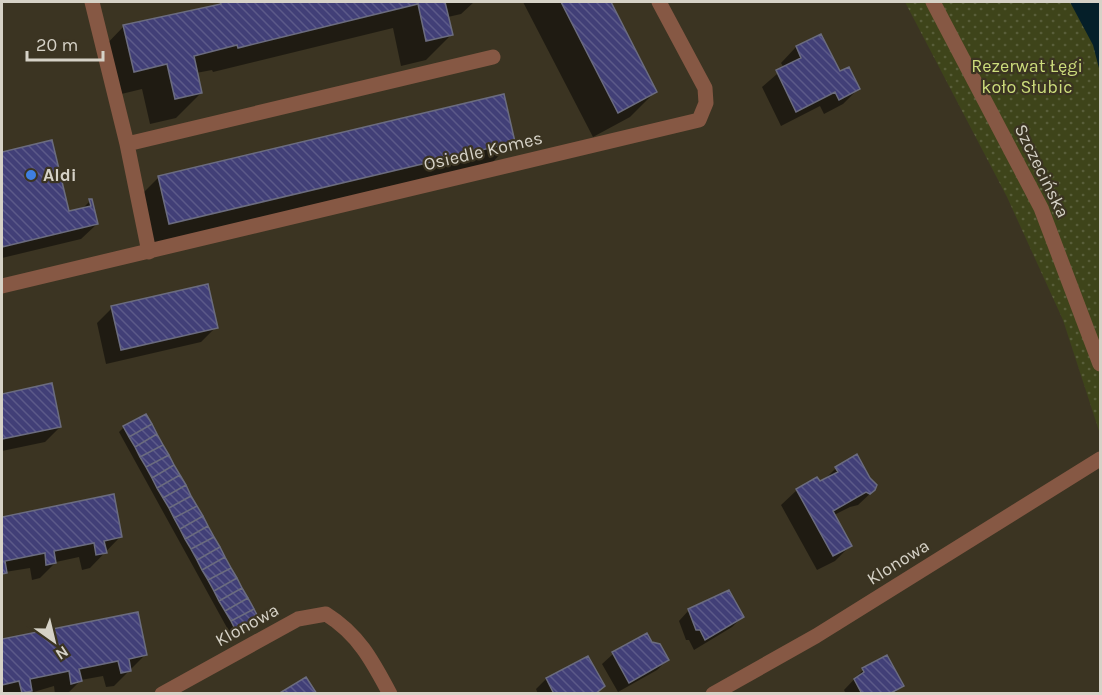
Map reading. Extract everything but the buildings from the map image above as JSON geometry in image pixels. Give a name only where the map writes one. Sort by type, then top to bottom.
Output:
[{"type":"street","points":[[92,2],[127,144],[149,252]]},
{"type":"street","name":"Osiedle Komes","points":[[2,286],[699,120],[706,103],[705,88],[659,2]]},
{"type":"street","name":"Szczecińska","points":[[933,2],[1041,208],[1101,363]]},
{"type":"street","points":[[127,144],[493,57]]},
{"type":"street","name":"Klonowa","points":[[713,693],[816,636],[1101,459]]},
{"type":"street","name":"Klonowa","points":[[162,693],[298,619],[326,614],[348,628],[372,661],[390,693]]},
{"type":"green space","name":"Rezerwat Łęgi koło Słubic","points":[[905,2],[1100,2],[1100,434],[1063,320],[1007,197]]},
{"type":"water","points":[[1070,2],[1100,2],[1100,72],[1093,45]]},
{"type":"place","name":"Aldi","points":[[31,175]]}]
